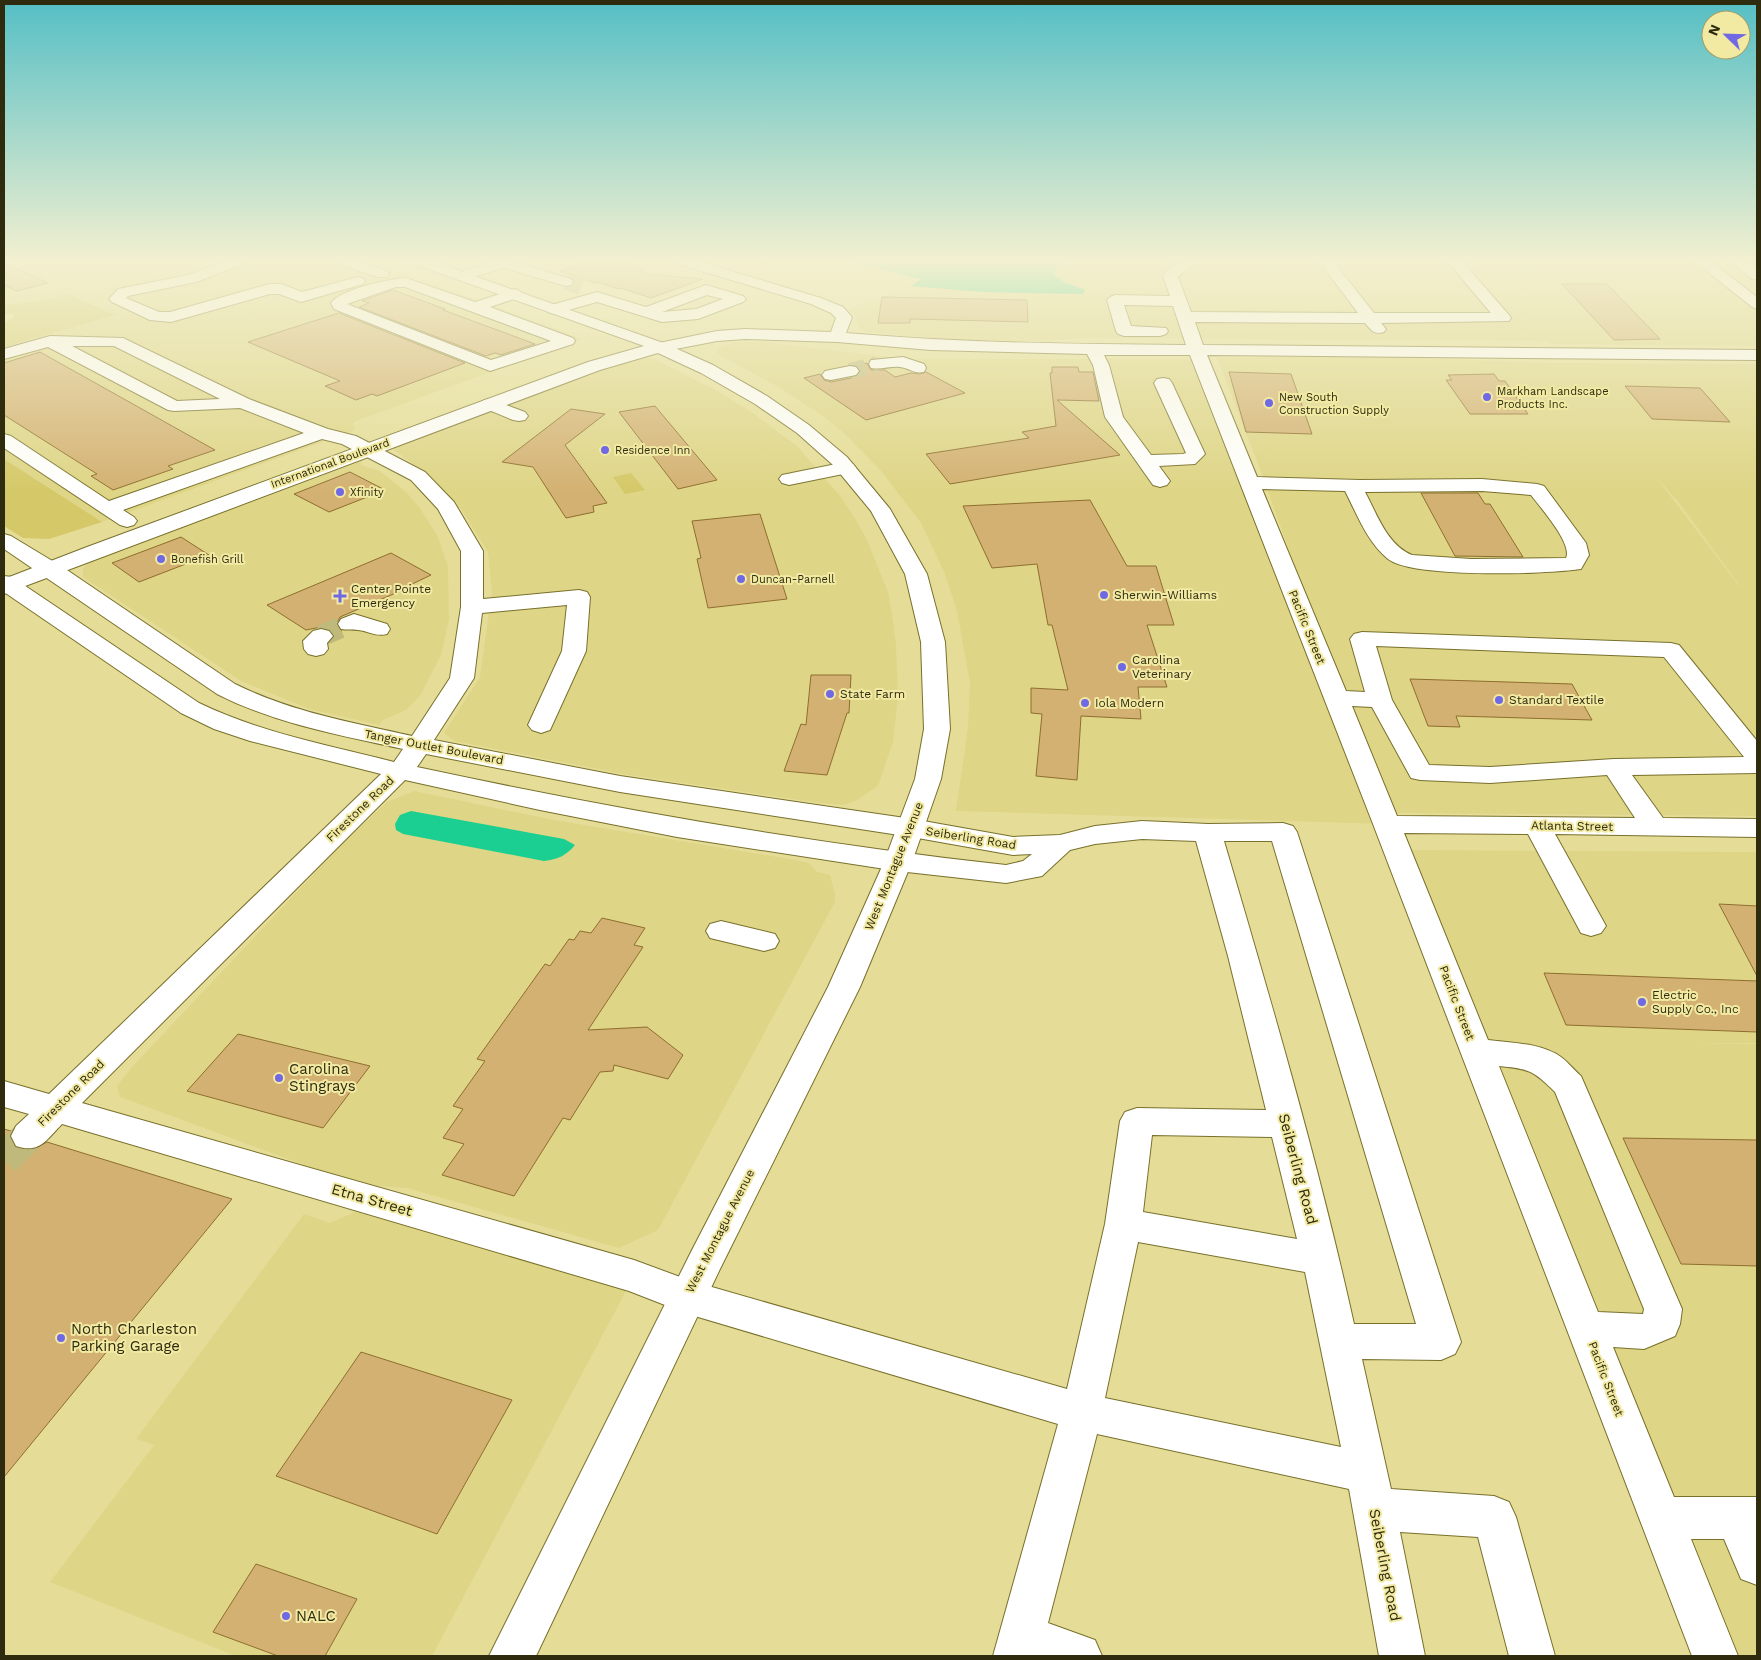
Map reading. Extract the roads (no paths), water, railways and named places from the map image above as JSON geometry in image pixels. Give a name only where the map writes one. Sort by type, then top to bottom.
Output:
[{"type":"street","points":[[421,338],[490,366],[567,342],[558,338]]},
{"type":"street","name":"International Boulevard","points":[[39,562],[358,445],[558,365],[638,338]]},
{"type":"street","name":"West Montague Avenue","points":[[512,1656],[688,1297],[844,986],[912,828],[928,779],[937,728],[933,642],[916,574],[880,509],[846,468],[802,429],[761,400],[707,369],[640,338]]},
{"type":"street","name":"International Boulevard","points":[[5,580],[127,521],[490,404],[594,366],[660,347],[711,338]]},
{"type":"street","points":[[854,338],[931,345],[1093,350],[1159,338]]},
{"type":"street","name":"Pacific Street","points":[[1192,338],[1387,824],[1715,1656]]},
{"type":"street","points":[[1265,338],[1382,347],[1757,355]]},
{"type":"street","points":[[1382,338],[1382,347]]},
{"type":"street","name":"Firestone Road","points":[[4,354],[50,341],[117,340],[243,403],[358,445],[418,476],[447,506],[472,551],[472,607],[462,678],[400,771],[28,1136]]},
{"type":"street","points":[[50,341],[174,406],[243,403]]},
{"type":"street","points":[[1093,350],[1101,364],[1114,417],[1160,481]]},
{"type":"street","points":[[529,354],[558,365]]},
{"type":"street","points":[[877,364],[903,362],[918,368]]},
{"type":"street","points":[[831,375],[850,370]]},
{"type":"street","points":[[1146,461],[1188,460],[1196,454],[1163,383]]},
{"type":"street","points":[[490,404],[519,416]]},
{"type":"street","points":[[106,509],[321,433]]},
{"type":"street","points":[[4,440],[106,509],[127,521]]},
{"type":"street","points":[[789,478],[846,468]]},
{"type":"street","points":[[1249,482],[1308,486],[1512,485],[1537,490],[1576,543],[1578,555],[1573,564],[1552,566],[1420,564],[1398,557],[1382,540],[1352,486]]},
{"type":"street","name":"Tanger Outlet Boulevard","points":[[4,540],[226,689],[254,703],[297,718],[418,745],[620,784],[912,828]]},
{"type":"street","points":[[5,580],[159,689],[190,708],[223,724],[259,736],[400,771],[540,802],[677,828],[898,862]]},
{"type":"street","points":[[472,607],[579,597],[574,651],[541,725]]},
{"type":"street","points":[[349,624],[354,621],[379,628]]},
{"type":"street","points":[[1757,757],[1671,650],[1362,640],[1380,700],[1420,772],[1490,774],[1614,767],[1757,765]]},
{"type":"street","points":[[1336,698],[1380,700]]},
{"type":"street","points":[[1614,767],[1655,827]]},
{"type":"street","name":"Atlanta Street","points":[[1387,824],[1757,828]]},
{"type":"street","points":[[1537,826],[1590,926]]},
{"type":"street","name":"Seiberling Road","points":[[912,828],[1013,846],[1060,844],[1095,835],[1142,830],[1208,832],[1243,956],[1321,1258],[1370,1491],[1402,1656]]},
{"type":"street","points":[[1208,832],[1283,832],[1441,1342],[1338,1341]]},
{"type":"street","name":"Seiberling Road","points":[[898,862],[1006,874],[1032,869],[1060,844]]},
{"type":"street","points":[[721,931],[764,941]]},
{"type":"street","points":[[1476,1051],[1529,1057],[1548,1065],[1570,1085],[1662,1309],[1661,1324],[1644,1332],[1586,1328]]},
{"type":"street","name":"Etna Street","points":[[4,1094],[634,1276],[688,1297],[1082,1412],[1370,1491],[1494,1517],[1532,1656]]},
{"type":"street","points":[[1079,1656],[1018,1647],[1082,1412],[1123,1224],[1136,1121],[1286,1124]]},
{"type":"street","points":[[1123,1224],[1321,1258]]},
{"type":"street","points":[[1660,1518],[1747,1518],[1757,1564]]},
{"type":"tunnel","points":[[850,371],[877,364]]},
{"type":"tunnel","points":[[321,636],[349,624]]},
{"type":"tunnel","points":[[4,1160],[28,1136]]},
{"type":"place","name":"Markham Landscape Products Inc.","points":[[1487,397]]},
{"type":"place","name":"New South Construction Supply","points":[[1269,403]]},
{"type":"place","name":"Residence Inn","points":[[605,450]]},
{"type":"place","name":"Xfinity","points":[[340,492]]},
{"type":"place","name":"Bonefish Grill","points":[[161,559]]},
{"type":"place","name":"Duncan-Parnell","points":[[741,579]]},
{"type":"place","name":"Sherwin-Williams","points":[[1104,595]]},
{"type":"place","name":"Center Pointe Emergency","points":[[340,596]]},
{"type":"place","name":"Carolina Veterinary","points":[[1122,667]]},
{"type":"place","name":"State Farm","points":[[830,694]]},
{"type":"place","name":"Standard Textile","points":[[1499,700]]},
{"type":"place","name":"Iola Modern","points":[[1085,703]]},
{"type":"place","name":"Electric Supply Co., Inc","points":[[1642,1002]]},
{"type":"place","name":"Carolina Stingrays","points":[[279,1078]]},
{"type":"place","name":"North Charleston Parking Garage","points":[[61,1338]]},
{"type":"place","name":"NALC","points":[[286,1616]]}]
